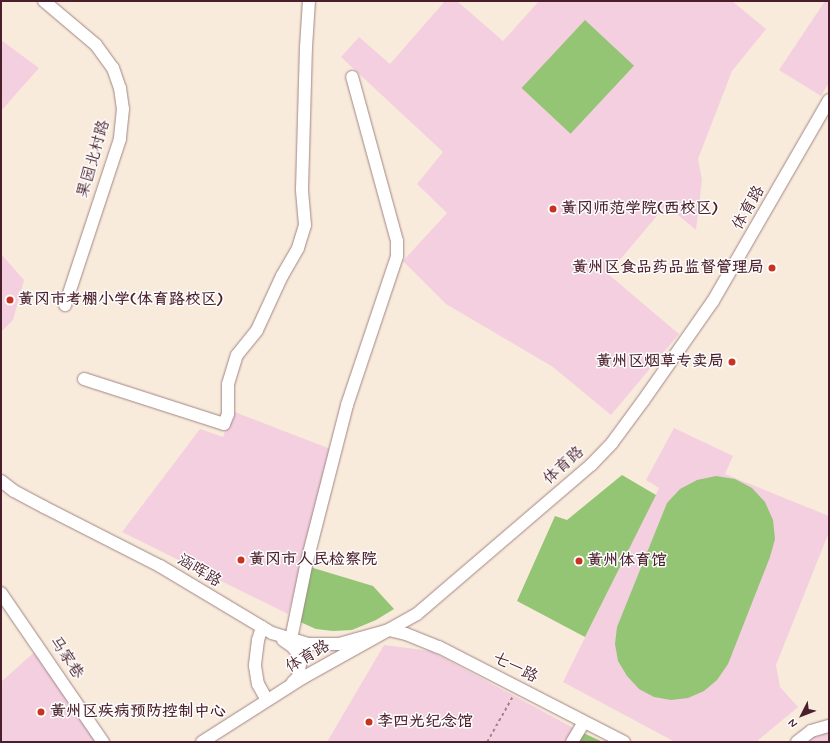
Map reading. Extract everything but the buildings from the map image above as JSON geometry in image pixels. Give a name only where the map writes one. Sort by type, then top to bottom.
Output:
[{"type":"street","name":"果园北村路","points":[[44,1],[96,45],[113,68],[120,88],[123,109],[120,139],[65,304]]},
{"type":"street","points":[[84,379],[224,424],[228,414],[228,384],[237,355],[257,330],[282,276],[298,248],[304,225],[302,189],[309,1]]},
{"type":"street","points":[[291,639],[307,561],[347,405],[397,256],[397,241],[352,77]]},
{"type":"street","name":"体育路","points":[[202,742],[287,688],[417,614],[590,466],[612,443],[713,301],[829,100]]},
{"type":"street","name":"涵晖路","points":[[1,481],[14,491],[160,566],[267,630],[307,644],[339,644],[389,630]]},
{"type":"street","name":"马家巷","points":[[1,593],[103,742]]},
{"type":"street","points":[[267,700],[258,684],[255,666],[258,640],[267,630],[292,646],[301,658],[298,676],[287,688]]},
{"type":"street","name":"七一路","points":[[389,630],[426,641],[624,742]]},
{"type":"street","points":[[572,742],[584,722]]},
{"type":"street","points":[[797,742],[811,731],[829,726]]},
{"type":"path","points":[[486,742],[518,688]]},
{"type":"shaded area","name":"黄冈师范学院(西校区)","points":[[445,1],[457,1],[503,41],[539,1],[732,1],[766,29],[732,71],[698,159],[702,180],[696,230],[666,205],[608,274],[679,334],[611,415],[553,367],[446,304],[403,261],[447,213],[417,184],[443,152],[341,57],[359,37],[390,64]]},
{"type":"shaded area","points":[[825,1],[829,1],[829,83],[821,96],[779,70]]},
{"type":"shaded area","points":[[1,40],[39,68],[1,111]]},
{"type":"shaded area","name":"黄冈市考棚小学(体育路校区)","points":[[1,254],[24,280],[13,320],[1,332]]},
{"type":"shaded area","name":"黄冈市人民检察院","points":[[232,411],[333,450],[288,614],[122,532],[200,429],[223,437]]},
{"type":"shaded area","points":[[674,428],[733,456],[725,474],[829,516],[829,532],[776,665],[780,687],[798,707],[756,742],[675,742],[563,682],[659,488],[646,480]]},
{"type":"shaded area","points":[[384,645],[431,651],[579,731],[571,742],[327,742]]},
{"type":"shaded area","name":"黄州区疾病预防控制中心","points":[[39,648],[100,742],[1,742],[1,682]]},
{"type":"shaded area","points":[[829,731],[829,742],[806,742],[816,734]]},
{"type":"green space","points":[[585,20],[634,66],[571,134],[522,88]]},
{"type":"green space","name":"黄州体育馆","points":[[622,475],[656,495],[585,637],[517,601],[555,516],[567,520]]},
{"type":"green space","points":[[716,476],[735,479],[752,488],[765,502],[773,520],[775,539],[770,557],[728,664],[717,680],[704,691],[688,698],[671,700],[654,697],[639,689],[627,676],[618,661],[615,644],[617,627],[667,503],[680,489],[697,480]]},
{"type":"green space","points":[[310,567],[373,586],[394,609],[376,620],[352,630],[333,631],[316,629],[298,621]]},
{"type":"green space","points":[[579,731],[603,742],[571,742]]},
{"type":"place","name":"黄冈师范学院(西校区)","points":[[553,209]]},
{"type":"place","name":"黄州区食品药品监督管理局","points":[[772,268]]},
{"type":"place","name":"黄冈市考棚小学(体育路校区)","points":[[10,300]]},
{"type":"place","name":"黄州区烟草专卖局","points":[[732,362]]},
{"type":"place","name":"黄冈市人民检察院","points":[[241,560]]},
{"type":"place","name":"黄州体育馆","points":[[579,561]]},
{"type":"place","name":"黄州区疾病预防控制中心","points":[[41,712]]},
{"type":"place","name":"李四光纪念馆","points":[[369,722]]}]
